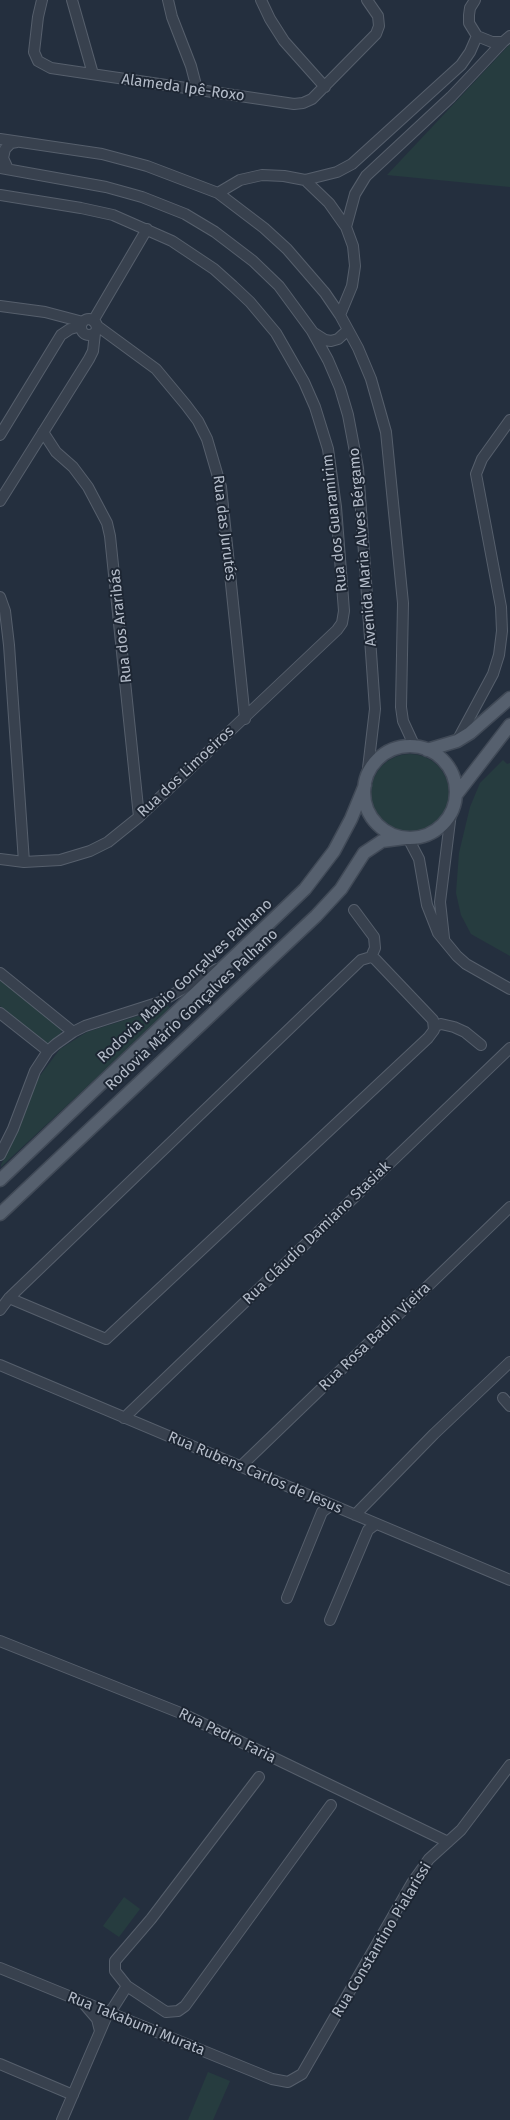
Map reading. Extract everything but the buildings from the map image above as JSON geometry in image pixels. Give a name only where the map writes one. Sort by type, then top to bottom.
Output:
[{"type":"main road","points":[[510,698],[477,728],[457,741],[421,749],[403,747],[387,753],[375,763],[366,781],[365,801],[376,823],[389,833],[406,838],[421,837],[436,831],[451,813],[456,795],[510,725]]},
{"type":"main road","points":[[421,749],[441,759],[447,765],[454,778],[456,795]]},
{"type":"main road","name":"Rodovia Mabio Gonçalves Palhano","points":[[0,1180],[305,889],[324,867],[346,830],[366,781]]},
{"type":"main road","name":"Rodovia Mário Gonçalves Palhano","points":[[0,1214],[316,916],[341,889],[364,853],[382,841],[406,838]]},
{"type":"street","name":"Alameda Ipê-Roxo","points":[[42,0],[34,46],[35,57],[50,68],[294,104],[308,101],[325,87],[378,30],[378,16],[367,0]]},
{"type":"street","points":[[72,0],[93,74]]},
{"type":"street","points":[[168,0],[172,17],[191,66],[197,90]]},
{"type":"street","points":[[261,0],[284,41],[325,87]]},
{"type":"street","points":[[475,0],[470,8],[469,23],[477,36],[492,42],[507,39]]},
{"type":"street","points":[[218,193],[240,180],[262,175],[305,180],[337,172],[352,164],[461,65],[470,52],[477,36]]},
{"type":"street","points":[[346,227],[355,194],[366,176],[451,97],[507,39]]},
{"type":"street","name":"Avenida Maria Alves Bérgamo","points":[[0,139],[102,154],[138,163],[218,193],[264,228],[302,264],[340,315],[371,379],[386,432],[403,603],[401,707],[403,721],[421,749]]},
{"type":"street","points":[[4,169],[3,158],[5,149],[11,143],[20,141]]},
{"type":"street","name":"Avenida Maria Alves Bérgamo","points":[[4,169],[106,187],[147,199],[184,214],[215,232],[253,261],[279,286],[312,331],[328,360],[340,388],[348,415],[358,468],[375,709],[366,781]]},
{"type":"street","points":[[305,180],[329,203],[346,227],[353,246],[355,266],[352,286],[340,315]]},
{"type":"street","name":"Rua dos Guaramirim","points":[[0,196],[81,208],[112,215],[147,229],[184,248],[207,264],[250,302],[276,333],[304,382],[323,429],[332,468],[343,602],[342,623]]},
{"type":"street","points":[[82,324],[82,331],[85,335],[90,335],[147,229]]},
{"type":"street","points":[[0,306],[45,312],[82,324]]},
{"type":"street","points":[[0,435],[5,418],[61,336],[88,319],[95,326],[93,351],[0,501]]},
{"type":"street","name":"Rua das Jurutés","points":[[95,326],[156,368],[198,421],[207,439],[221,488],[245,718]]},
{"type":"street","points":[[312,331],[325,340],[331,341],[338,339],[348,330]]},
{"type":"street","points":[[457,741],[492,674],[499,655],[502,631],[501,607],[476,474],[482,458],[510,420]]},
{"type":"street","name":"Rua dos Araribás","points":[[43,432],[56,452],[73,467],[88,487],[107,523],[110,536],[139,817]]},
{"type":"street","name":"Rua dos Araribás","points":[[35,446],[56,452]]},
{"type":"street","points":[[0,597],[5,611],[9,645],[24,862]]},
{"type":"street","name":"Rua dos Limoeiros","points":[[0,859],[24,862],[60,860],[90,851],[108,842],[139,817],[245,718],[337,630],[342,623]]},
{"type":"street","points":[[445,941],[440,902],[451,813]]},
{"type":"street","points":[[406,838],[419,859],[430,916],[438,933],[466,964],[510,989]]},
{"type":"street","points":[[0,1310],[9,1298],[361,960],[371,957],[375,948],[374,937],[354,910]]},
{"type":"street","points":[[9,1298],[106,1339],[428,1038],[434,1030],[429,1016],[371,957]]},
{"type":"street","points":[[0,1155],[13,1129],[29,1084],[48,1052],[73,1032],[99,1021],[160,1002],[229,962]]},
{"type":"street","points":[[0,973],[73,1032]]},
{"type":"street","points":[[0,1013],[48,1052]]},
{"type":"street","points":[[434,1026],[441,1024],[454,1027],[465,1032],[481,1045]]},
{"type":"street","name":"Rua Cláudio Damiano Stasiak","points":[[124,1418],[508,1054]]},
{"type":"street","name":"Rua Rosa Badin Vieira","points":[[240,1467],[510,1208]]},
{"type":"street","points":[[354,1515],[434,1434],[510,1362]]},
{"type":"street","name":"Rua Rubens Carlos de Jesus","points":[[0,1365],[354,1515],[509,1576]]},
{"type":"street","points":[[287,1598],[322,1512],[331,1505]]},
{"type":"street","points":[[330,1620],[368,1530],[376,1524]]},
{"type":"street","name":"Rua Pedro Faria","points":[[0,1641],[183,1714],[448,1842]]},
{"type":"street","name":"Rua Constantino Pialarissi","points":[[272,2079],[288,2082],[302,2074],[412,1883],[429,1859],[448,1842],[472,1815],[510,1765]]},
{"type":"street","points":[[259,1777],[151,1919],[115,1961],[115,1971],[127,1986],[166,2012],[178,2012],[185,2006],[331,1805]]},
{"type":"street","name":"Rua Takabumi Murata","points":[[0,1968],[82,2002],[112,2012],[272,2079]]},
{"type":"street","points":[[62,2120],[100,2031],[127,1986]]},
{"type":"street","points":[[82,2002],[97,2019],[100,2031]]},
{"type":"street","points":[[93,2051],[98,2045],[112,2012]]},
{"type":"street","points":[[0,2064],[73,2095]]},
{"type":"green space","points":[[510,44],[510,187],[387,175]]},
{"type":"green space","points":[[402,754],[418,754],[432,760],[443,771],[449,785],[449,801],[443,815],[432,826],[418,832],[402,832],[388,826],[377,815],[371,801],[371,785],[377,771],[388,760]]},
{"type":"green space","points":[[503,760],[507,764],[510,763],[510,956],[471,934],[461,915],[456,893],[459,853],[470,807],[480,783]]},
{"type":"green space","points":[[0,980],[62,1029],[61,1033],[48,1043],[45,1042],[0,1006]]},
{"type":"green space","points":[[165,1005],[170,1007],[167,1012],[1,1167],[39,1077],[60,1049],[87,1032],[141,1015]]},
{"type":"green space","points":[[124,1897],[140,1909],[119,1937],[103,1926]]},
{"type":"green space","points":[[208,2072],[230,2081],[213,2120],[188,2120]]}]
